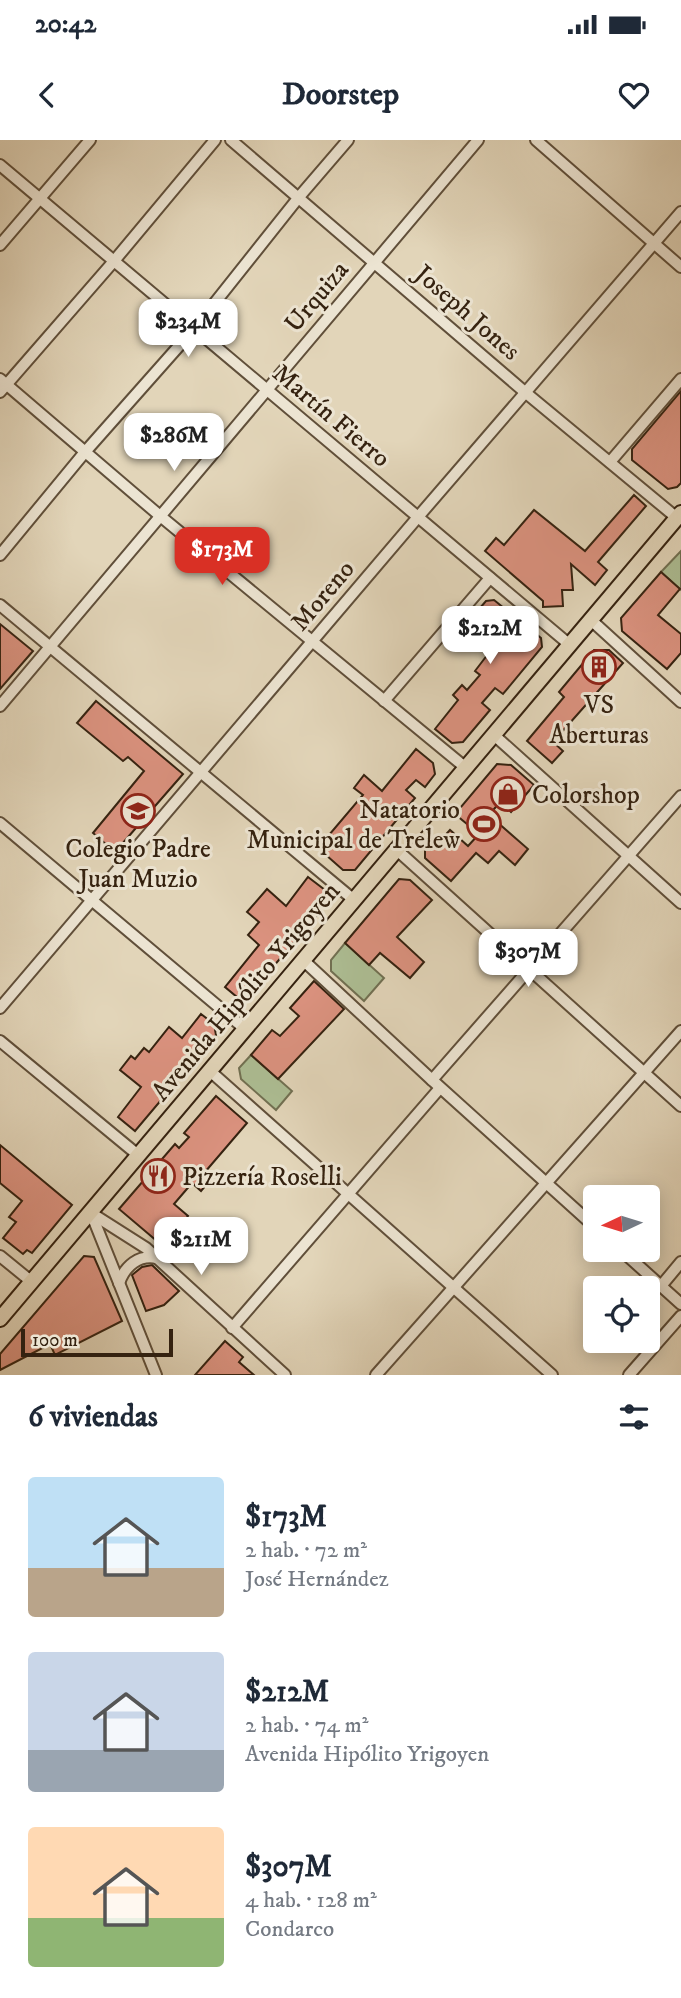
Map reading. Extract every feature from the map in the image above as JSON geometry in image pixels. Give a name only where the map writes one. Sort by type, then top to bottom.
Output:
[{"type":"main road","name":"Avenida Hipólito Yrigoyen","points":[[0,1319],[679,515]]},
{"type":"street","points":[[0,245],[90,140]]},
{"type":"street","points":[[215,140],[114,261],[2,385],[466,768]]},
{"type":"street","name":"Joseph Jones","points":[[231,140],[526,393],[679,515]]},
{"type":"street","points":[[0,555],[85,452],[194,329],[348,140]]},
{"type":"street","name":"Urquiza","points":[[0,706],[478,140]]},
{"type":"street","points":[[536,140],[681,267]]},
{"type":"street","name":"Martín Fierro","points":[[0,165],[570,645]]},
{"type":"street","name":"Moreno","points":[[0,1008],[681,212]]},
{"type":"street","points":[[610,462],[681,379]]},
{"type":"street","points":[[384,701],[490,578]]},
{"type":"street","points":[[0,606],[354,901]]},
{"type":"street","points":[[591,620],[681,702]]},
{"type":"street","points":[[494,734],[681,903]]},
{"type":"street","points":[[232,1328],[348,1194],[531,970],[681,796]]},
{"type":"street","points":[[0,823],[245,1029]]},
{"type":"street","points":[[397,850],[681,1106]]},
{"type":"street","points":[[303,960],[583,1216]]},
{"type":"street","points":[[376,1375],[681,1031]]},
{"type":"street","points":[[0,1041],[138,1155]]},
{"type":"street","points":[[210,1071],[552,1375]]},
{"type":"street","points":[[92,1213],[157,1258],[285,1375]]},
{"type":"street","points":[[92,1213],[156,1375]]},
{"type":"street","points":[[0,1256],[32,1282]]},
{"type":"street","points":[[120,1283],[127,1268],[140,1258],[157,1258]]},
{"type":"street","points":[[634,1262],[681,1304]]},
{"type":"street","points":[[661,1286],[681,1262]]},
{"type":"street","points":[[629,1375],[681,1316]]},
{"type":"green space","points":[[681,551],[681,590],[661,572]]},
{"type":"green space","points":[[345,943],[384,978],[364,1001],[331,971],[331,960]]},
{"type":"green space","points":[[251,1055],[292,1091],[276,1110],[241,1079],[239,1068]]},
{"type":"building","points":[[681,391],[681,483],[668,489],[632,460],[632,449]]},
{"type":"building","points":[[634,495],[646,506],[598,562],[607,570],[595,585],[571,564],[573,590],[562,590],[563,606],[543,607],[543,601],[485,551],[496,538],[504,545],[534,510],[585,551]]},
{"type":"building","points":[[661,572],[680,589],[658,615],[681,634],[681,653],[667,669],[622,631],[621,618]]},
{"type":"building","points":[[494,600],[541,638],[542,647],[503,694],[495,688],[482,703],[490,710],[463,742],[452,743],[435,729],[458,700],[453,695],[462,685],[467,690],[480,675],[475,671],[488,654],[461,630],[486,601]]},
{"type":"building","points":[[0,624],[33,651],[0,689]]},
{"type":"building","points":[[594,650],[609,650],[623,663],[553,742],[563,751],[552,763],[527,741],[564,697],[559,692]]},
{"type":"building","points":[[96,701],[183,774],[115,852],[93,833],[144,771],[128,757],[123,761],[77,723]]},
{"type":"building","points":[[416,749],[433,763],[435,774],[425,787],[416,780],[406,790],[415,798],[355,870],[343,870],[318,848],[363,795],[354,788],[364,775],[382,791]]},
{"type":"building","points":[[497,764],[511,765],[534,785],[511,812],[500,802],[489,815],[528,849],[515,865],[499,851],[488,863],[476,853],[451,881],[425,858],[425,849],[434,839],[438,843],[450,830],[468,846],[479,834],[455,814]]},
{"type":"building","points":[[308,877],[325,890],[325,899],[316,911],[319,913],[243,1002],[225,987],[259,945],[248,935],[259,922],[247,912],[267,889],[286,906]]},
{"type":"building","points":[[399,879],[410,880],[432,900],[397,937],[424,962],[410,978],[380,953],[369,965],[345,943]]},
{"type":"building","points":[[314,981],[344,1009],[278,1079],[251,1055],[272,1030],[280,1036],[299,1016],[290,1008]]},
{"type":"building","points":[[201,1014],[214,1024],[216,1035],[135,1131],[118,1117],[141,1087],[120,1070],[131,1056],[135,1059],[144,1048],[149,1052],[169,1027],[182,1038]]},
{"type":"building","points":[[216,1096],[247,1123],[205,1172],[212,1178],[201,1191],[192,1183],[174,1204],[188,1216],[177,1230],[191,1242],[177,1258],[119,1209],[175,1144],[179,1148],[189,1137],[184,1133]]},
{"type":"building","points":[[0,1145],[72,1205],[32,1253],[27,1250],[23,1254],[3,1238],[16,1222],[9,1217],[22,1201],[0,1183]]},
{"type":"building","points":[[84,1256],[94,1257],[122,1321],[55,1355],[50,1344],[0,1370],[0,1354]]},
{"type":"building","points":[[152,1265],[179,1291],[164,1305],[146,1311],[132,1275],[142,1267]]},
{"type":"building","points":[[225,1341],[243,1357],[239,1362],[254,1375],[195,1375]]},
{"type":"place","name":"VS Aberturas","points":[[599,667]]},
{"type":"place","name":"Colorshop","points":[[508,794]]},
{"type":"place","name":"Colegio Padre Juan Muzio","points":[[138,811]]},
{"type":"place","name":"Natatorio Municipal de Trelew","points":[[484,824]]},
{"type":"place","name":"Pizzería Roselli","points":[[158,1176]]}]
